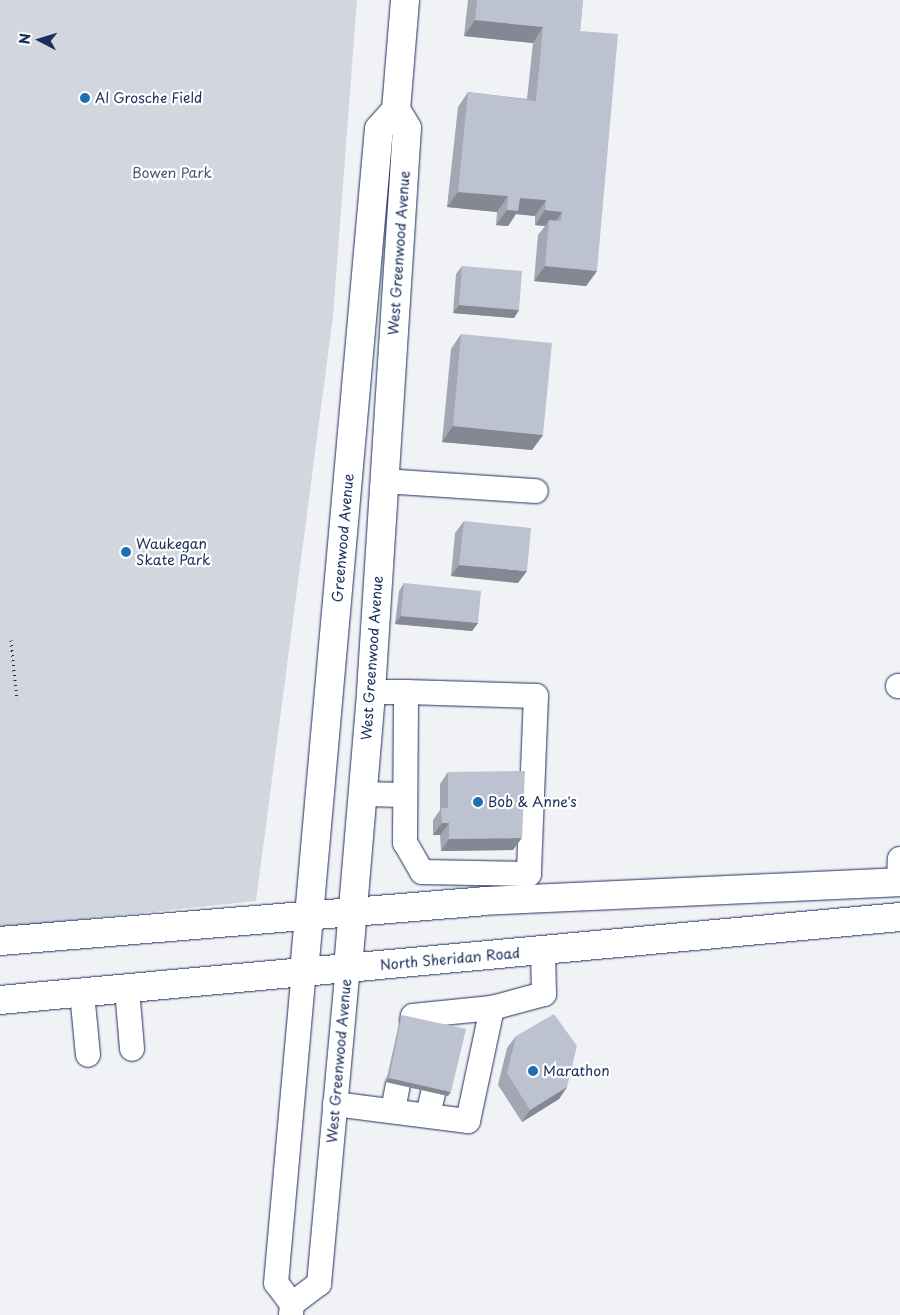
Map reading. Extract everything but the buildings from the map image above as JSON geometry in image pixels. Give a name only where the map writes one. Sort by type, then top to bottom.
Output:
[{"type":"main road","points":[[396,110],[405,0]]},
{"type":"main road","name":"West Greenwood Avenue","points":[[348,968],[371,692],[407,128],[396,110]]},
{"type":"main road","name":"Greenwood Avenue","points":[[304,972],[379,129],[396,110]]},
{"type":"main road","points":[[0,941],[310,913],[900,874]]},
{"type":"main road","name":"North Sheridan Road","points":[[0,1000],[543,952],[900,917]]},
{"type":"street","points":[[384,481],[536,491]]},
{"type":"street","points":[[371,692],[406,692],[536,696],[529,874],[422,872],[405,844],[406,692]]},
{"type":"street","points":[[363,794],[405,795]]},
{"type":"street","points":[[482,873],[482,901]]},
{"type":"street","points":[[412,1021],[413,1016],[451,1020],[544,994],[543,952]]},
{"type":"street","name":"West Greenwood Avenue","points":[[304,972],[276,1283],[292,1310],[319,1284],[348,968]]},
{"type":"street","points":[[127,989],[132,1049]]},
{"type":"street","points":[[82,993],[88,1055]]},
{"type":"street","points":[[335,1104],[393,1110],[430,1104],[468,1121],[492,1008]]},
{"type":"street","points":[[393,1110],[398,1085]]},
{"type":"path","points":[[11,640],[17,700]]},
{"type":"green space","name":"Bowen Park","points":[[0,0],[357,0],[333,316],[256,901],[0,928]]},
{"type":"place","name":"Al Grosche Field","points":[[85,98]]},
{"type":"place","name":"Waukegan Skate Park","points":[[126,552]]},
{"type":"place","name":"Bob & Anne's","points":[[478,802]]},
{"type":"place","name":"Marathon","points":[[533,1071]]}]
